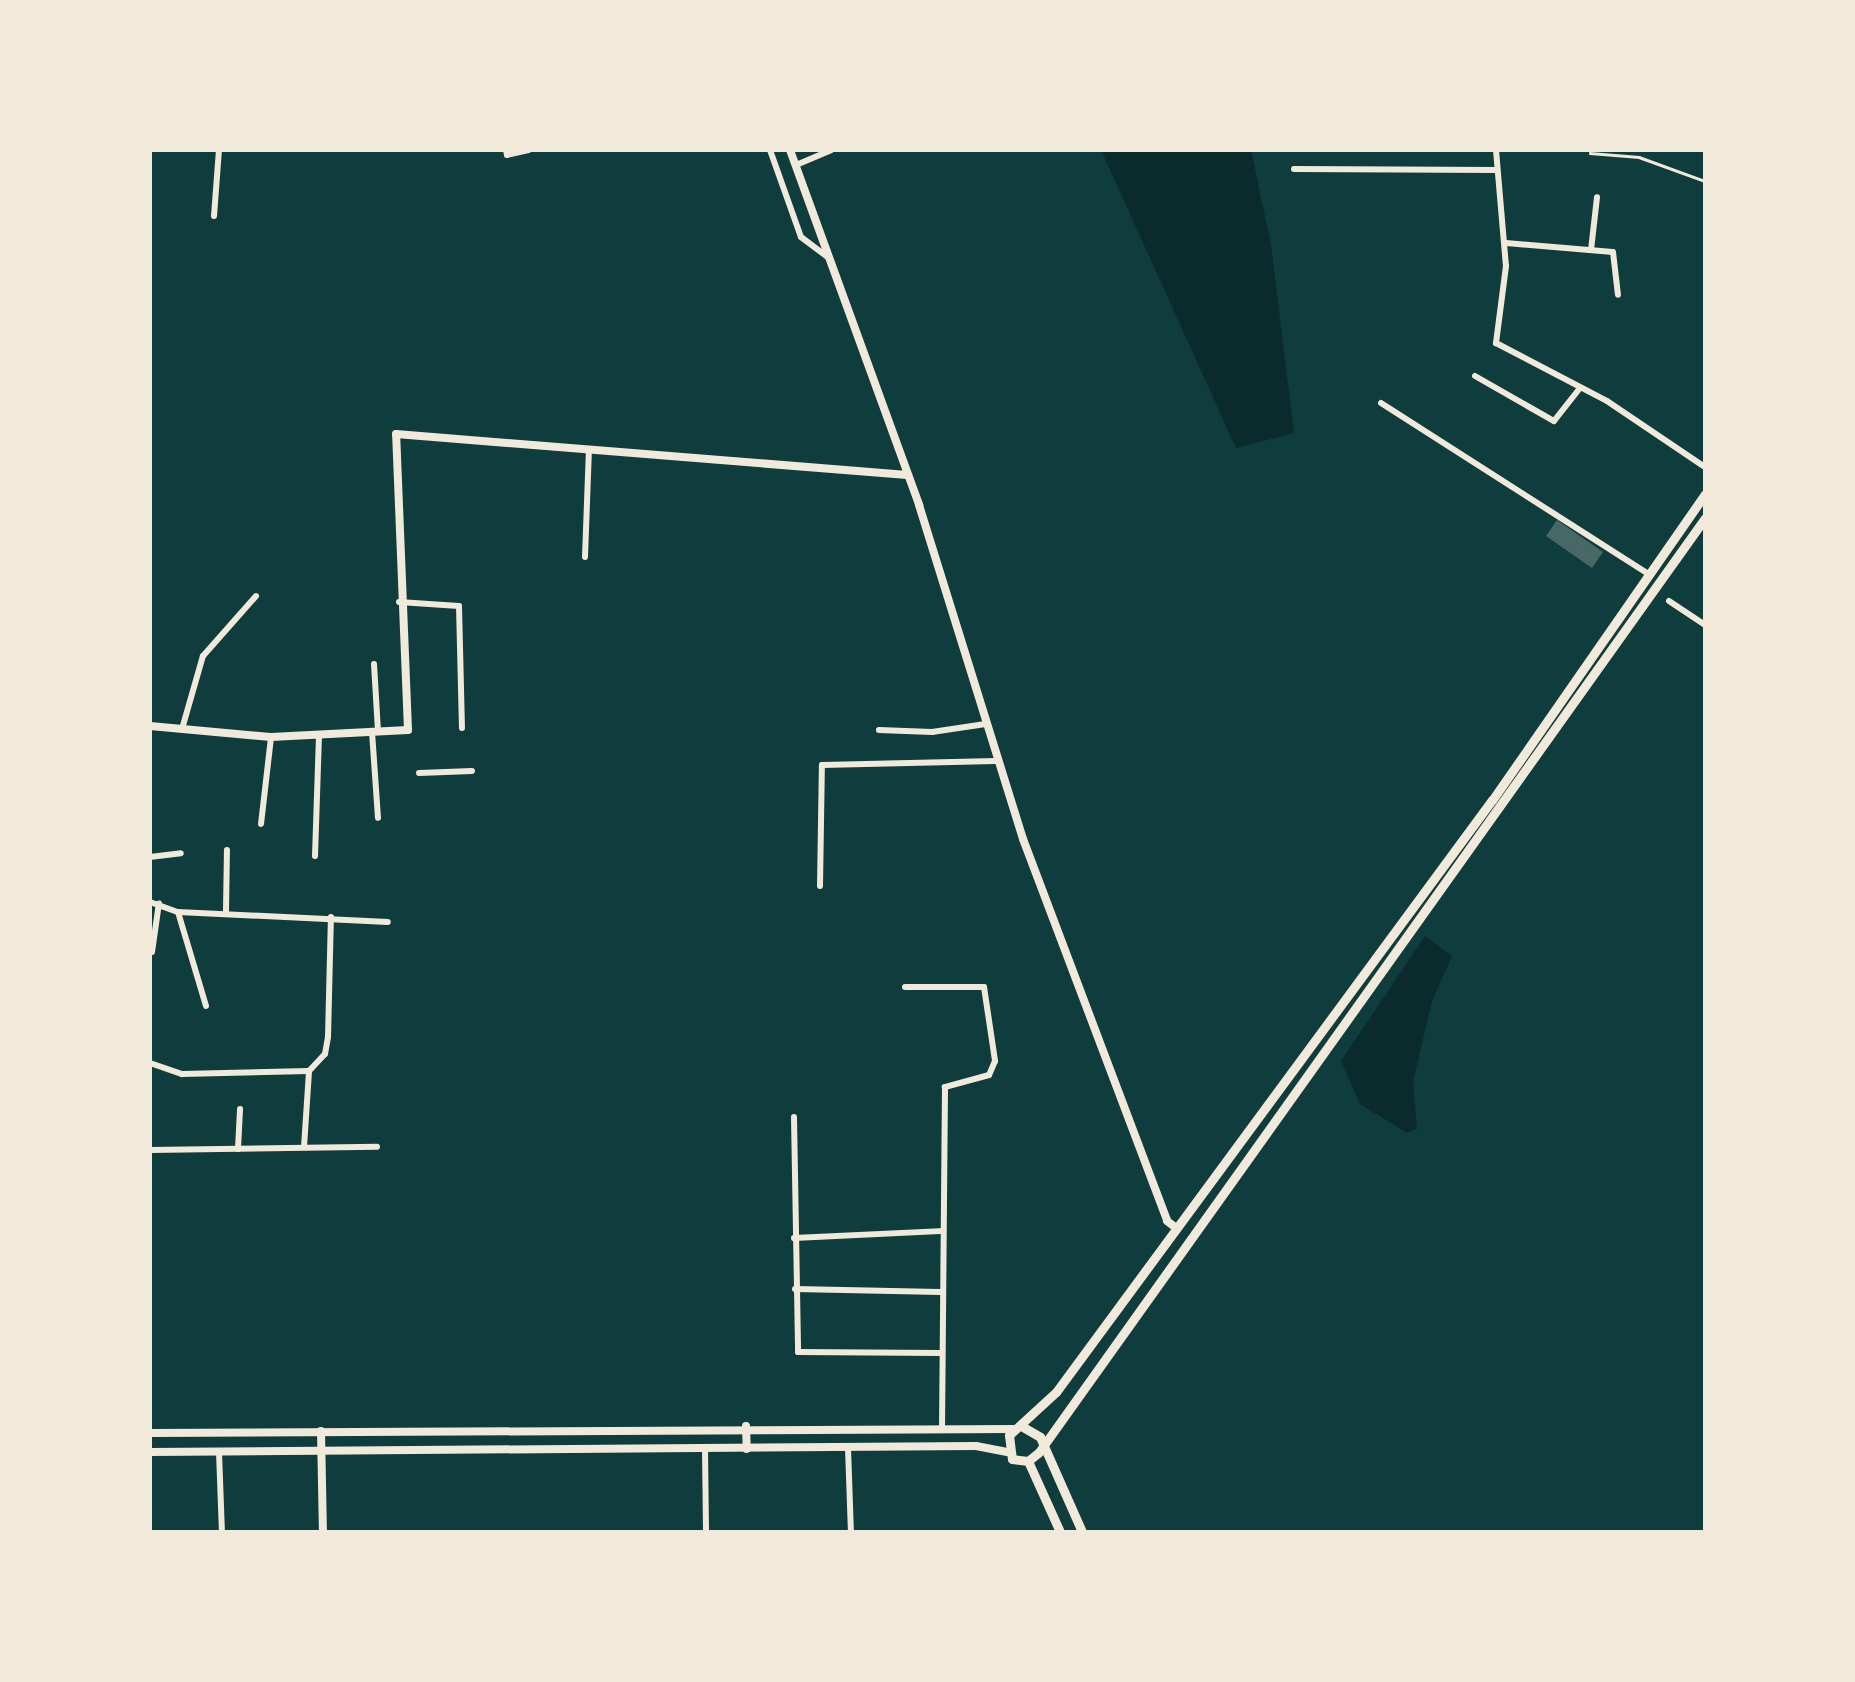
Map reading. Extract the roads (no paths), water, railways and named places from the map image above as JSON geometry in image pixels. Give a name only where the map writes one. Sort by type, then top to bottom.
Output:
[{"type":"main road","points":[[1060,1532],[1028,1462],[1008,1452],[1019,1428],[1056,1392],[1492,800],[1705,494]]},
{"type":"main road","points":[[1028,1462],[1705,518]]},
{"type":"main road","points":[[1019,1428],[1042,1444],[1082,1532]]},
{"type":"street","points":[[214,216],[219,150]]},
{"type":"street","points":[[506,150],[507,155],[528,150]]},
{"type":"street","points":[[770,150],[801,237],[830,259]]},
{"type":"street","points":[[790,150],[906,474],[996,762],[1160,1203],[1175,1227]]},
{"type":"street","points":[[796,165],[830,150]]},
{"type":"street","points":[[1496,150],[1506,243],[1496,343],[1580,388],[1705,466]]},
{"type":"street","points":[[1294,169],[1497,170]]},
{"type":"street","points":[[1591,250],[1597,197]]},
{"type":"street","points":[[1506,243],[1616,254],[1618,295]]},
{"type":"street","points":[[1475,376],[1554,421],[1580,388]]},
{"type":"street","points":[[1381,403],[1648,574]]},
{"type":"street","points":[[150,726],[271,737],[408,730],[399,602],[396,434],[906,474]]},
{"type":"street","points":[[585,557],[588,449]]},
{"type":"street","points":[[182,729],[203,656],[256,596]]},
{"type":"street","points":[[1669,601],[1705,625]]},
{"type":"street","points":[[399,602],[459,606],[462,728]]},
{"type":"street","points":[[374,664],[378,818]]},
{"type":"street","points":[[880,730],[932,732],[986,724]]},
{"type":"street","points":[[261,824],[271,737]]},
{"type":"street","points":[[315,856],[319,737]]},
{"type":"street","points":[[820,886],[822,766],[996,762]]},
{"type":"street","points":[[419,774],[472,771]]},
{"type":"street","points":[[226,911],[228,850]]},
{"type":"street","points":[[150,856],[180,854]]},
{"type":"street","points":[[152,952],[154,903],[178,912],[226,911],[388,922]]},
{"type":"street","points":[[178,912],[206,1006]]},
{"type":"street","points":[[304,1147],[309,1071],[325,1054],[328,1037],[331,917]]},
{"type":"street","points":[[905,987],[980,985],[988,995],[993,1071],[945,1087],[940,1230],[942,1426]]},
{"type":"street","points":[[150,1063],[182,1074],[309,1071]]},
{"type":"street","points":[[238,1149],[240,1109]]},
{"type":"street","points":[[794,1116],[798,1352],[940,1353]]},
{"type":"street","points":[[150,1150],[377,1148]]},
{"type":"street","points":[[794,1238],[940,1230]]},
{"type":"street","points":[[795,1289],[940,1292]]},
{"type":"street","points":[[150,1433],[746,1426],[1019,1428]]},
{"type":"street","points":[[746,1426],[747,1449]]},
{"type":"street","points":[[321,1431],[323,1532]]},
{"type":"street","points":[[848,1448],[851,1532]]},
{"type":"street","points":[[150,1452],[848,1448],[1008,1452]]},
{"type":"street","points":[[705,1449],[706,1532]]},
{"type":"street","points":[[219,1452],[222,1532]]},
{"type":"lane","points":[[1590,153],[1639,156],[1705,181]]},
{"type":"water","points":[[1101,150],[1251,150],[1271,245],[1294,433],[1236,448]]},
{"type":"water","points":[[1425,936],[1452,956],[1432,1001],[1413,1082],[1417,1129],[1407,1133],[1360,1104],[1341,1061]]}]
